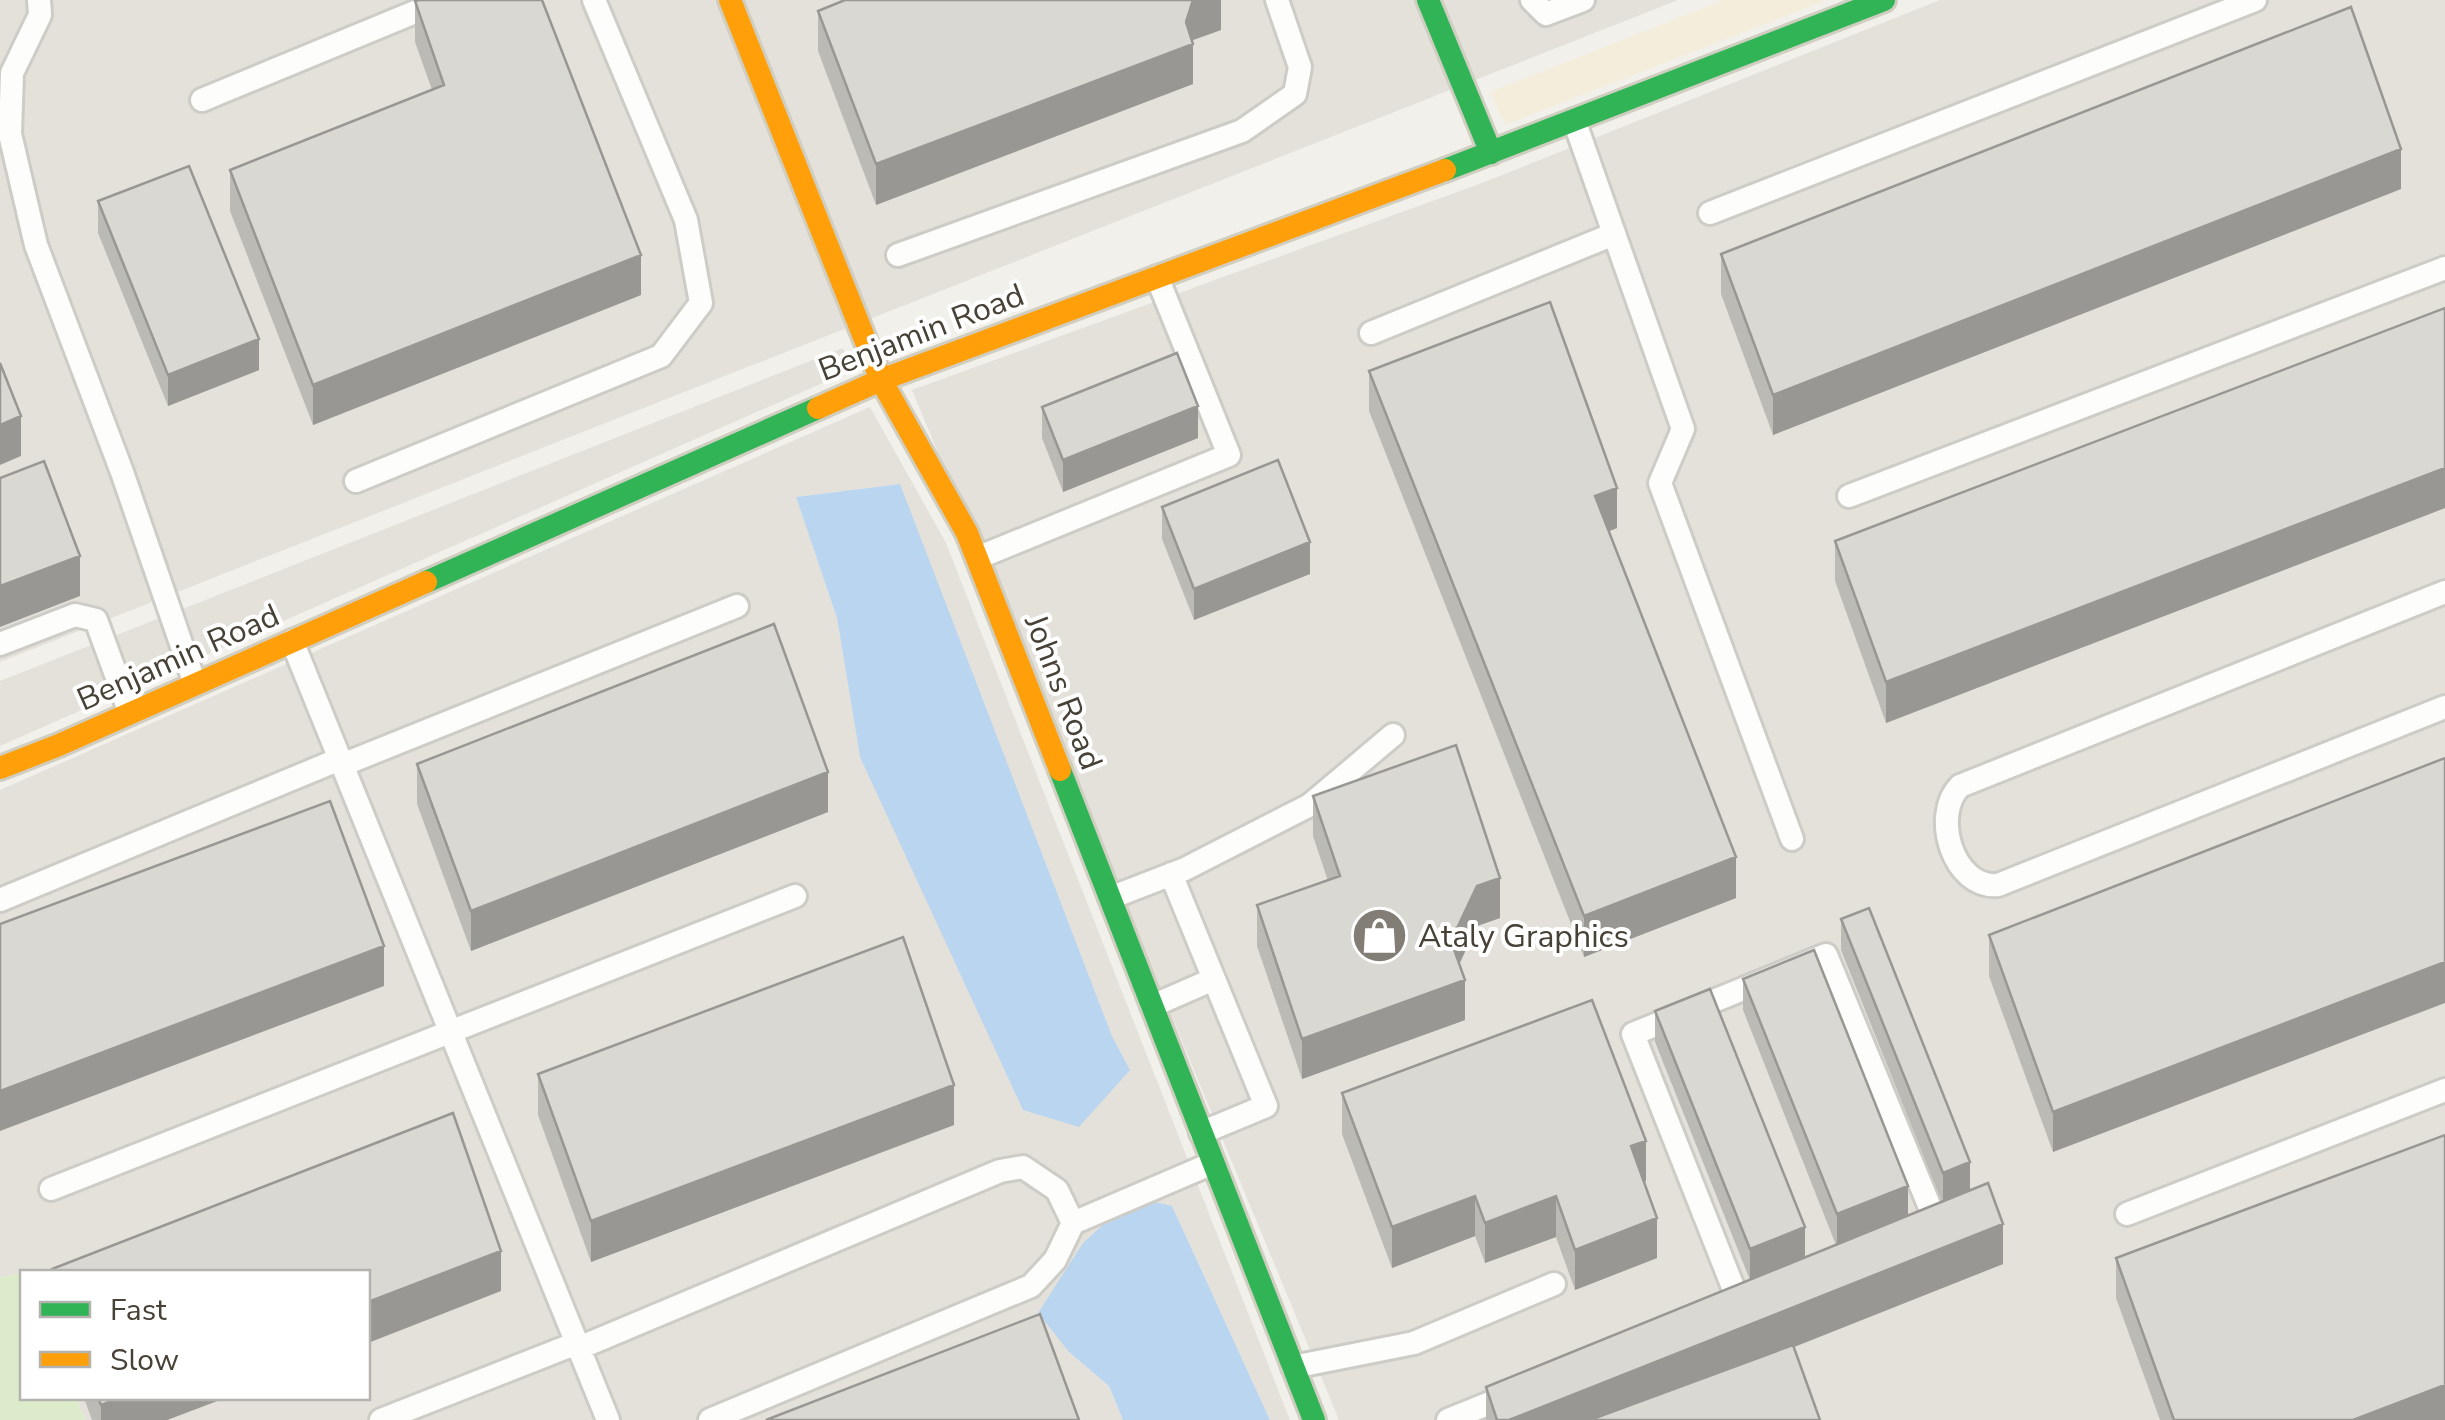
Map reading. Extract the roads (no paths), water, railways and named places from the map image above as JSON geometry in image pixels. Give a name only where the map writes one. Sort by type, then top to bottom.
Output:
[{"type":"street","name":"Johns Road","points":[[730,0],[881,380],[967,533],[1314,1420]]},
{"type":"street","points":[[1428,0],[1491,152]]},
{"type":"street","name":"Benjamin Road","points":[[0,768],[881,380],[1884,0]]},
{"type":"lane","points":[[39,0],[40,14],[12,73],[10,134],[36,245],[122,472],[195,684]]},
{"type":"lane","points":[[202,100],[444,0]]},
{"type":"lane","points":[[356,481],[661,356],[701,303],[686,220],[594,0]]},
{"type":"lane","points":[[898,255],[1242,132],[1296,94],[1300,68],[1277,0]]},
{"type":"lane","points":[[1532,0],[1546,14],[1582,0]]},
{"type":"lane","points":[[1710,213],[2255,0]]},
{"type":"lane","points":[[1574,120],[1683,429],[1660,483],[1792,840]]},
{"type":"lane","points":[[1371,333],[1614,234]]},
{"type":"lane","points":[[1848,496],[2445,268]]},
{"type":"lane","points":[[976,558],[1229,455],[1157,277]]},
{"type":"lane","points":[[2445,592],[1960,786],[1947,807],[1952,851],[1974,880],[1986,886],[1998,885],[2445,707]]},
{"type":"lane","points":[[0,900],[737,606]]},
{"type":"lane","points":[[0,644],[75,616],[96,620],[130,713]]},
{"type":"lane","points":[[292,641],[608,1420]]},
{"type":"lane","points":[[1110,898],[1171,874],[1310,805],[1393,735]]},
{"type":"lane","points":[[1171,874],[1266,1106],[1201,1133]]},
{"type":"lane","points":[[51,1189],[795,896]]},
{"type":"lane","points":[[1740,1305],[1633,1034],[1826,955],[1938,1228],[1902,1242]]},
{"type":"lane","points":[[1152,1006],[1214,980]]},
{"type":"lane","points":[[2127,1214],[2445,1090]]},
{"type":"lane","points":[[710,1420],[1032,1286],[1055,1260],[1073,1223],[1214,1163]]},
{"type":"lane","points":[[381,1420],[578,1346],[1000,1171],[1023,1167],[1057,1190],[1073,1223]]},
{"type":"lane","points":[[1293,1367],[1414,1343],[1554,1284]]},
{"type":"lane","points":[[1448,1420],[1541,1383]]},
{"type":"water","points":[[900,484],[1112,1036],[1130,1070],[1079,1127],[1023,1110],[860,757],[837,618],[796,497]]},
{"type":"water","points":[[1133,1197],[1172,1206],[1270,1420],[1123,1420],[1109,1386],[1069,1352],[1038,1313],[1083,1243]]},
{"type":"place","name":"Ataly Graphics","points":[[1379,936]]}]
